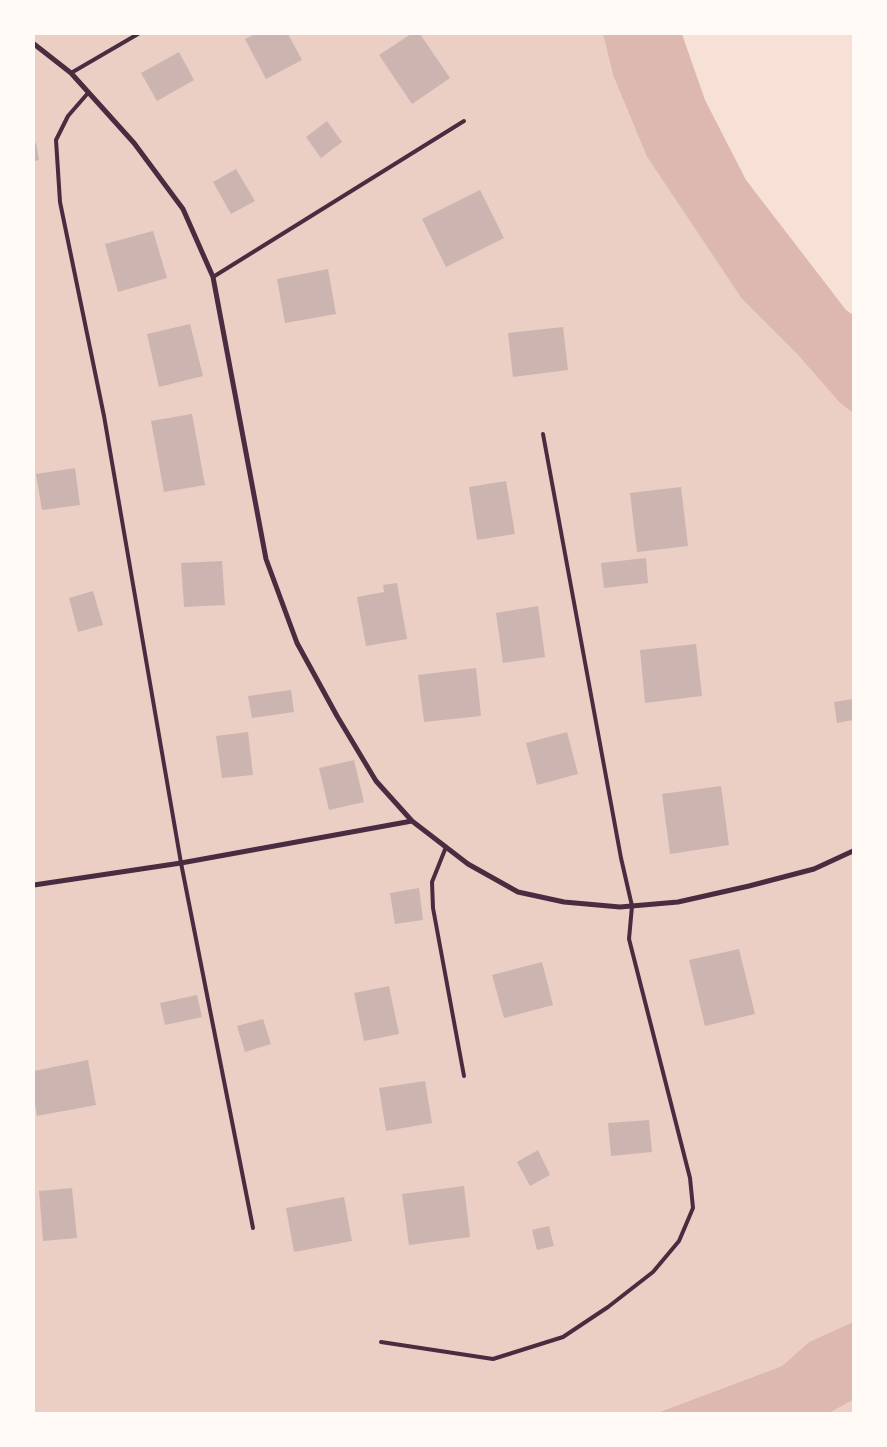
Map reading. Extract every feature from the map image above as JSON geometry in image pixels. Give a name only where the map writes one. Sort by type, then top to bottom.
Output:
[{"type":"street","points":[[34,44],[71,73],[134,143],[183,208],[213,277],[266,559],[297,643],[337,716],[376,781],[412,820],[468,864],[518,892],[564,902],[620,907],[678,902],[750,886],[814,869],[853,851]]},
{"type":"street","points":[[34,885],[72,881],[181,863],[412,820]]},
{"type":"lane","points":[[71,73],[138,34]]},
{"type":"lane","points":[[88,93],[68,116],[56,140],[60,202],[104,416],[181,863],[252,1228]]},
{"type":"lane","points":[[213,277],[464,120]]},
{"type":"lane","points":[[381,1342],[493,1359],[562,1337],[608,1306],[652,1272],[679,1241],[693,1208],[690,1178],[629,939],[632,906],[621,858],[543,434]]},
{"type":"lane","points":[[446,847],[432,882],[433,908],[464,1076]]},
{"type":"shaded area","points":[[34,34],[603,34],[613,75],[647,157],[742,299],[798,355],[840,403],[853,413],[853,1322],[809,1342],[782,1366],[657,1413],[34,1413]]},
{"type":"shaded area","points":[[603,34],[682,34],[705,100],[746,180],[846,310],[853,315],[853,413],[840,403],[798,355],[742,299],[647,157],[613,75]]},
{"type":"shaded area","points":[[853,1322],[853,1400],[829,1413],[657,1413],[782,1366],[809,1342]]},
{"type":"shaded area","points":[[853,1400],[853,1413],[829,1413]]},
{"type":"building","points":[[255,34],[288,34],[302,60],[266,79],[245,39]]},
{"type":"building","points":[[411,34],[420,34],[450,78],[412,104],[379,55]]},
{"type":"building","points":[[179,52],[194,80],[157,101],[141,73]]},
{"type":"building","points":[[327,121],[342,142],[321,158],[306,137]]},
{"type":"building","points":[[36,143],[39,160],[34,161],[34,144]]},
{"type":"building","points":[[236,169],[255,201],[231,214],[213,182]]},
{"type":"building","points":[[480,190],[504,238],[446,267],[422,219]]},
{"type":"building","points":[[153,231],[167,278],[118,292],[105,244]]},
{"type":"building","points":[[328,269],[336,314],[285,323],[277,279]]},
{"type":"building","points":[[190,324],[203,376],[159,387],[147,334]]},
{"type":"building","points":[[563,327],[568,370],[513,377],[508,333]]},
{"type":"building","points":[[192,414],[205,485],[164,492],[151,421]]},
{"type":"building","points":[[75,468],[80,505],[42,510],[36,474]]},
{"type":"building","points":[[506,481],[515,534],[477,540],[469,487]]},
{"type":"building","points":[[681,487],[688,546],[637,552],[630,493]]},
{"type":"building","points":[[646,558],[648,583],[604,588],[601,563]]},
{"type":"building","points":[[222,561],[225,605],[184,607],[181,563]]},
{"type":"building","points":[[397,583],[407,639],[366,646],[357,597],[384,592],[383,585]]},
{"type":"building","points":[[93,591],[103,625],[78,632],[69,598]]},
{"type":"building","points":[[538,606],[545,657],[503,663],[496,613]]},
{"type":"building","points":[[696,644],[702,696],[645,703],[640,650]]},
{"type":"building","points":[[476,668],[481,716],[424,722],[418,675]]},
{"type":"building","points":[[291,690],[294,712],[252,718],[248,696]]},
{"type":"building","points":[[853,699],[853,720],[837,723],[834,702]]},
{"type":"building","points":[[248,732],[253,775],[222,778],[216,736]]},
{"type":"building","points":[[567,732],[578,774],[537,785],[526,743]]},
{"type":"building","points":[[354,760],[364,802],[329,810],[319,768]]},
{"type":"building","points":[[721,786],[729,845],[670,854],[662,794]]},
{"type":"building","points":[[419,888],[423,920],[395,924],[390,893]]},
{"type":"building","points":[[739,949],[755,1014],[705,1026],[689,960]]},
{"type":"building","points":[[542,962],[553,1005],[504,1018],[492,975]]},
{"type":"building","points":[[389,986],[399,1034],[364,1041],[354,993]]},
{"type":"building","points":[[197,995],[202,1017],[165,1025],[160,1003]]},
{"type":"building","points":[[263,1019],[271,1044],[245,1052],[237,1026]]},
{"type":"building","points":[[88,1060],[96,1105],[37,1116],[34,1098],[34,1071]]},
{"type":"building","points":[[425,1081],[432,1123],[386,1131],[379,1088]]},
{"type":"building","points":[[649,1120],[652,1152],[611,1156],[608,1123]]},
{"type":"building","points":[[538,1150],[550,1175],[530,1186],[517,1162]]},
{"type":"building","points":[[464,1186],[470,1237],[409,1245],[402,1194]]},
{"type":"building","points":[[72,1188],[77,1238],[43,1241],[39,1191]]},
{"type":"building","points":[[344,1197],[352,1241],[294,1252],[286,1208]]},
{"type":"building","points":[[549,1226],[554,1246],[537,1250],[532,1230]]}]
